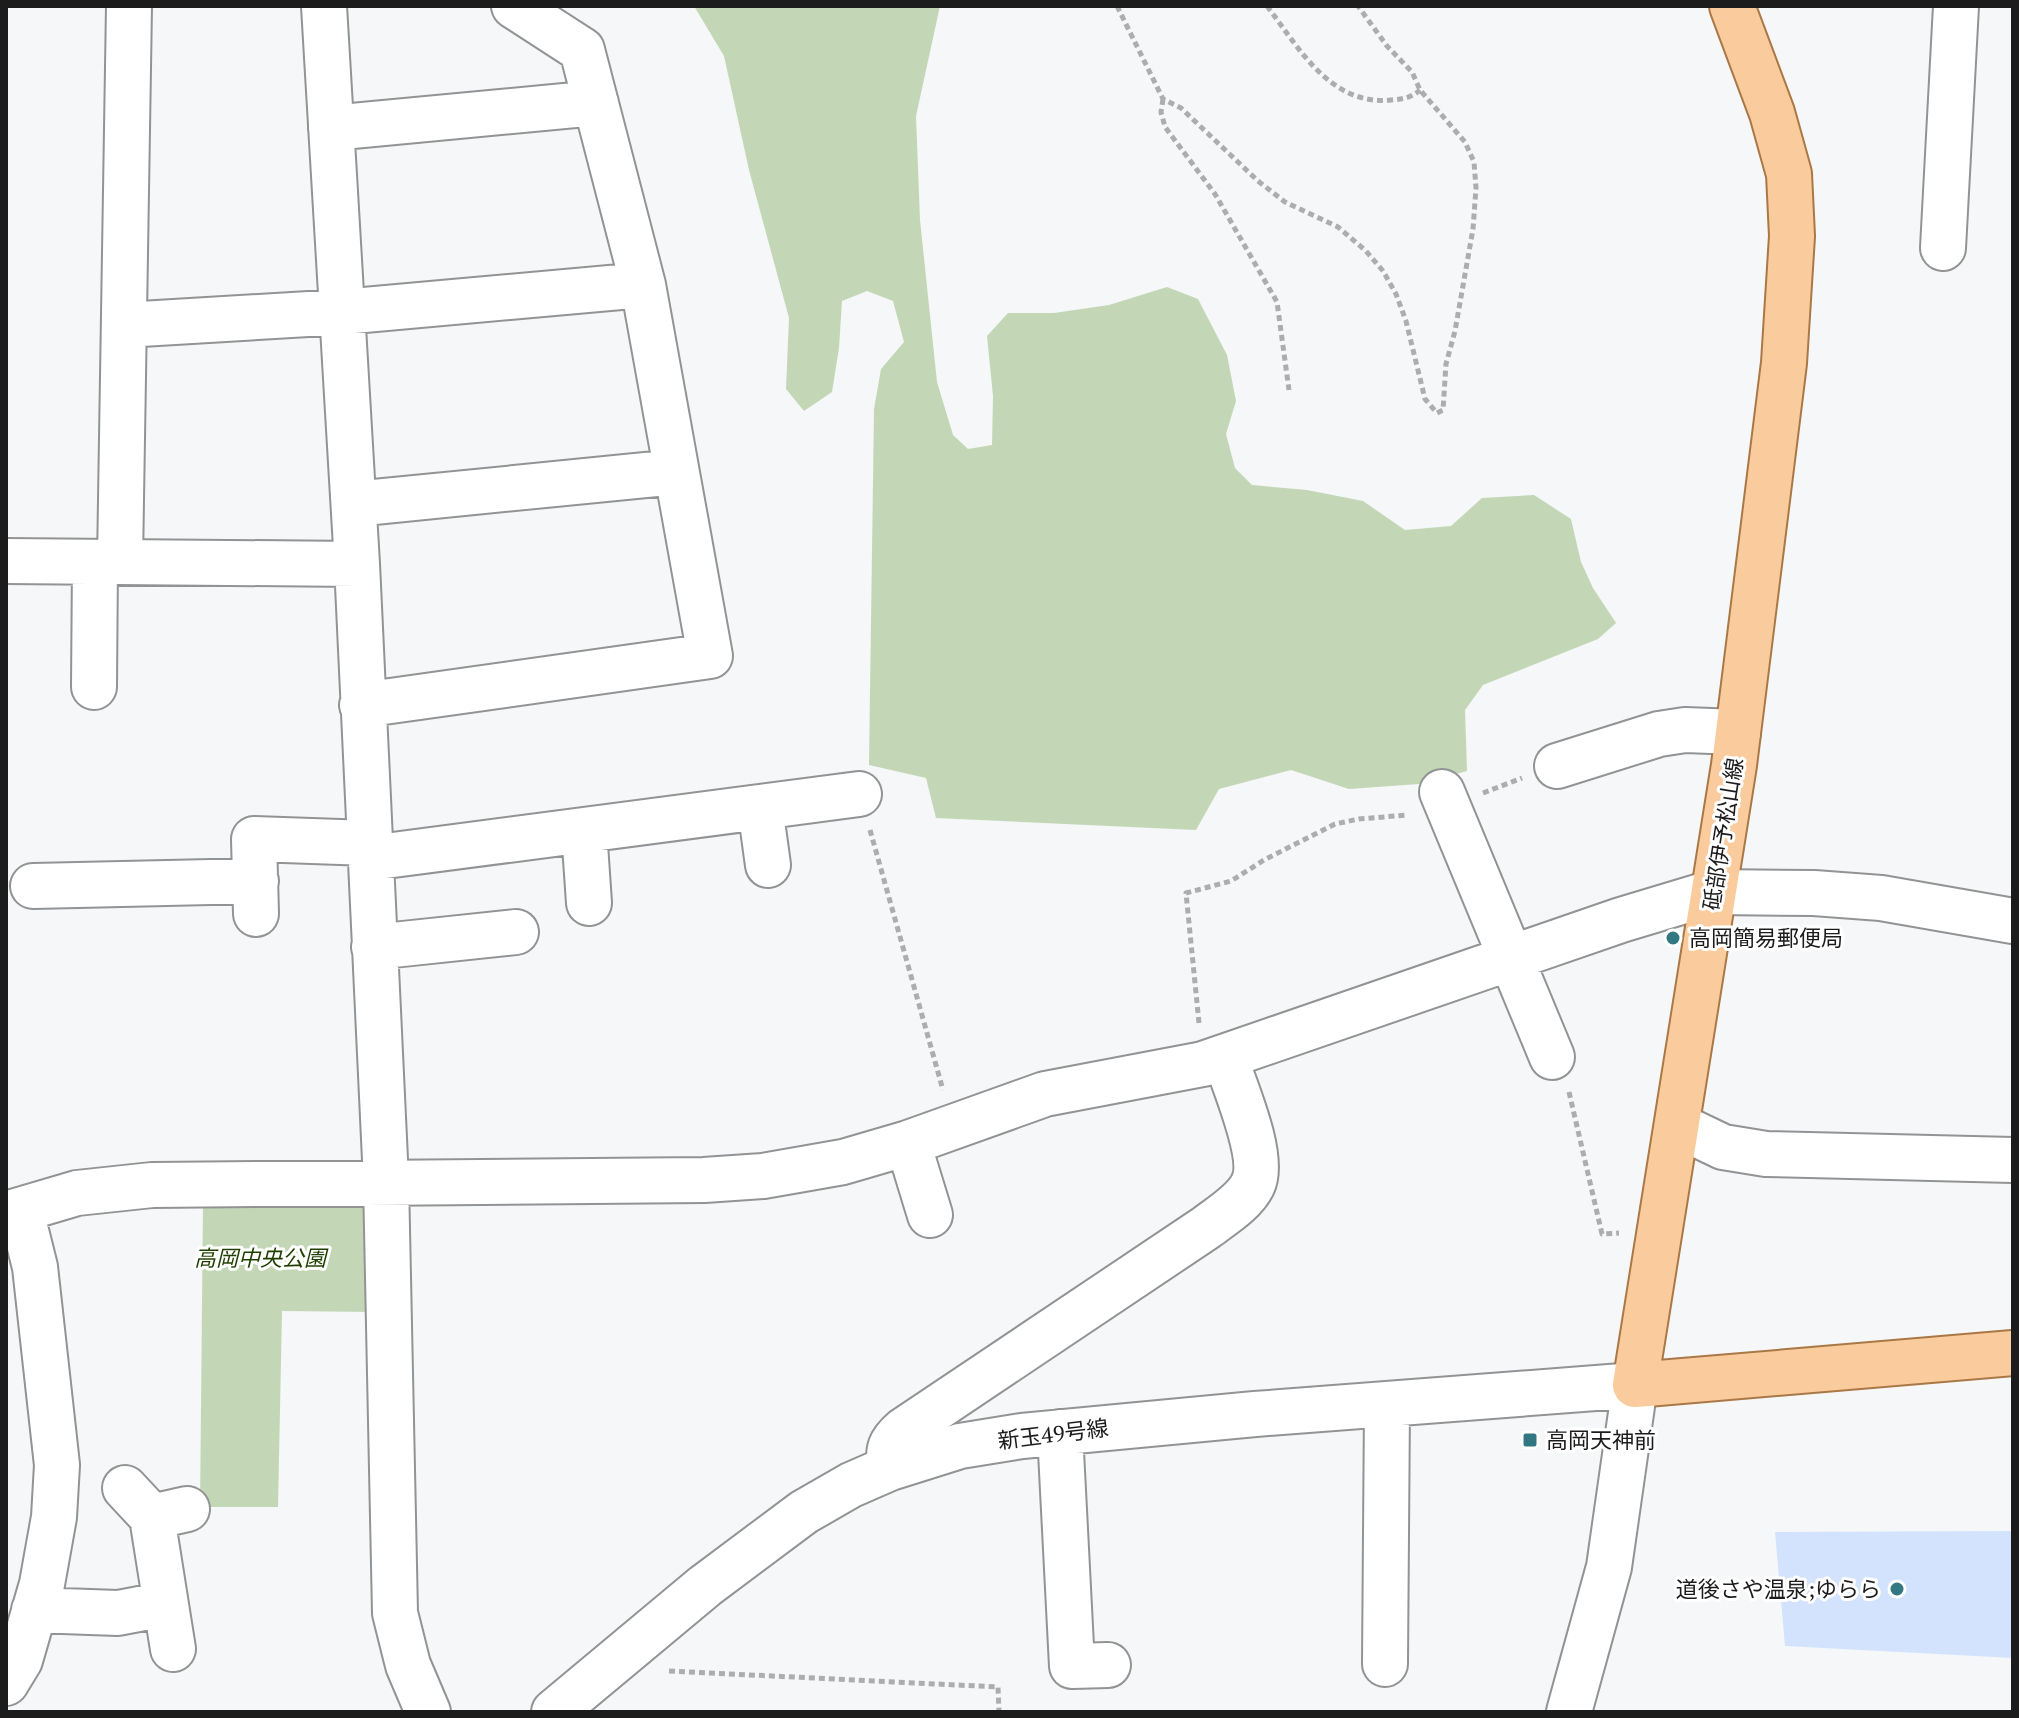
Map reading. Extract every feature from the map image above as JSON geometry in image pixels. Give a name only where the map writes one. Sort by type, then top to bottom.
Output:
[{"type":"main road","name":"砥部伊予松山線","points":[[1635,1385],[1738,732],[1784,363],[1792,236],[1789,174],[1772,113],[1732,6]]},
{"type":"main road","points":[[1635,1385],[2013,1353]]},
{"type":"street","points":[[94,687],[107,562],[124,325],[129,6]]},
{"type":"street","points":[[324,6],[354,504],[386,1181],[395,1613],[408,1665],[428,1712]]},
{"type":"street","points":[[362,705],[710,656],[643,285],[582,50],[514,6]]},
{"type":"street","points":[[1943,248],[1956,6]]},
{"type":"street","points":[[331,128],[596,103]]},
{"type":"street","points":[[124,325],[342,312],[643,285]]},
{"type":"street","points":[[354,504],[676,472]]},
{"type":"street","points":[[6,561],[357,564]]},
{"type":"street","points":[[1557,766],[1659,734],[1685,730],[1738,732]]},
{"type":"street","points":[[51,898],[256,898],[254,839],[369,851],[584,830],[859,794]]},
{"type":"street","points":[[1445,799],[1552,1057]]},
{"type":"street","points":[[760,807],[768,865]]},
{"type":"street","points":[[584,830],[589,903]]},
{"type":"street","points":[[6,1683],[20,1660],[42,1584],[54,1517],[57,1465],[35,1267],[13,1212],[77,1193],[152,1185],[763,1176],[843,1162],[908,1143],[1045,1094],[1214,1060],[1621,920],[1714,892],[1814,893],[1881,898],[2013,921]]},
{"type":"street","points":[[374,947],[516,932]]},
{"type":"street","points":[[890,1468],[888,1454],[892,1441],[904,1430],[1207,1227],[1236,1204],[1253,1184],[1256,1163],[1214,1060]]},
{"type":"street","points":[[1677,1125],[1723,1147],[1766,1154],[2013,1160]]},
{"type":"street","points":[[908,1143],[930,1215]]},
{"type":"street","points":[[1569,1712],[1609,1567],[1635,1385]]},
{"type":"street","name":"新玉49号線","points":[[554,1712],[705,1586],[804,1512],[851,1485],[890,1468],[960,1446],[1060,1432],[1255,1414],[1635,1385]]},
{"type":"street","points":[[1385,1664],[1387,1405]]},
{"type":"street","points":[[1060,1432],[1072,1666],[1108,1665]]},
{"type":"street","points":[[155,1504],[173,1649]]},
{"type":"street","points":[[34,1610],[118,1613],[165,1604]]},
{"type":"path","points":[[1117,6],[1163,99],[1161,112],[1165,127],[1215,194],[1277,302],[1289,390]]},
{"type":"path","points":[[1267,6],[1318,72],[1339,89],[1383,101],[1413,96],[1420,90]]},
{"type":"path","points":[[1163,99],[1181,108],[1258,181],[1285,202],[1338,227],[1366,251],[1383,271],[1396,294],[1414,347],[1425,399],[1437,413],[1443,410],[1445,402],[1446,364],[1473,229],[1474,162],[1465,142],[1420,90],[1412,72],[1387,46],[1358,6]]},
{"type":"path","points":[[1214,1060],[1186,893],[1231,881],[1264,860],[1335,824],[1359,819],[1397,818],[1445,799],[1557,766]]},
{"type":"path","points":[[859,794],[953,1126]]},
{"type":"path","points":[[1552,1057],[1570,1093],[1602,1234],[1660,1232]]},
{"type":"path","points":[[608,1668],[998,1687],[999,1712]]},
{"type":"green space","points":[[694,6],[940,6],[916,116],[920,220],[937,382],[953,435],[968,449],[992,445],[993,396],[987,336],[1008,313],[1054,313],[1109,305],[1167,287],[1198,299],[1227,355],[1236,401],[1226,434],[1235,468],[1252,485],[1307,490],[1363,501],[1405,530],[1451,526],[1482,498],[1534,495],[1571,519],[1581,562],[1593,588],[1616,623],[1598,639],[1483,685],[1465,710],[1467,771],[1419,784],[1349,789],[1291,770],[1219,789],[1196,830],[936,818],[926,778],[869,765],[874,409],[881,369],[904,342],[893,301],[867,291],[842,301],[832,392],[804,411],[786,389],[789,318],[749,170],[724,56]]},
{"type":"green space","name":"高岡中央公園","points":[[203,1202],[370,1202],[374,1312],[282,1311],[278,1507],[200,1507]]},
{"type":"building","name":"道後さや温泉;ゆらら","points":[[2013,1531],[2013,1658],[1785,1646],[1775,1532]]},
{"type":"place","name":"高岡簡易郵便局","points":[[1673,938]]},
{"type":"place","name":"高岡天神前","points":[[1530,1440]]},
{"type":"place","name":"道後さや温泉;ゆらら","points":[[1897,1589]]}]
